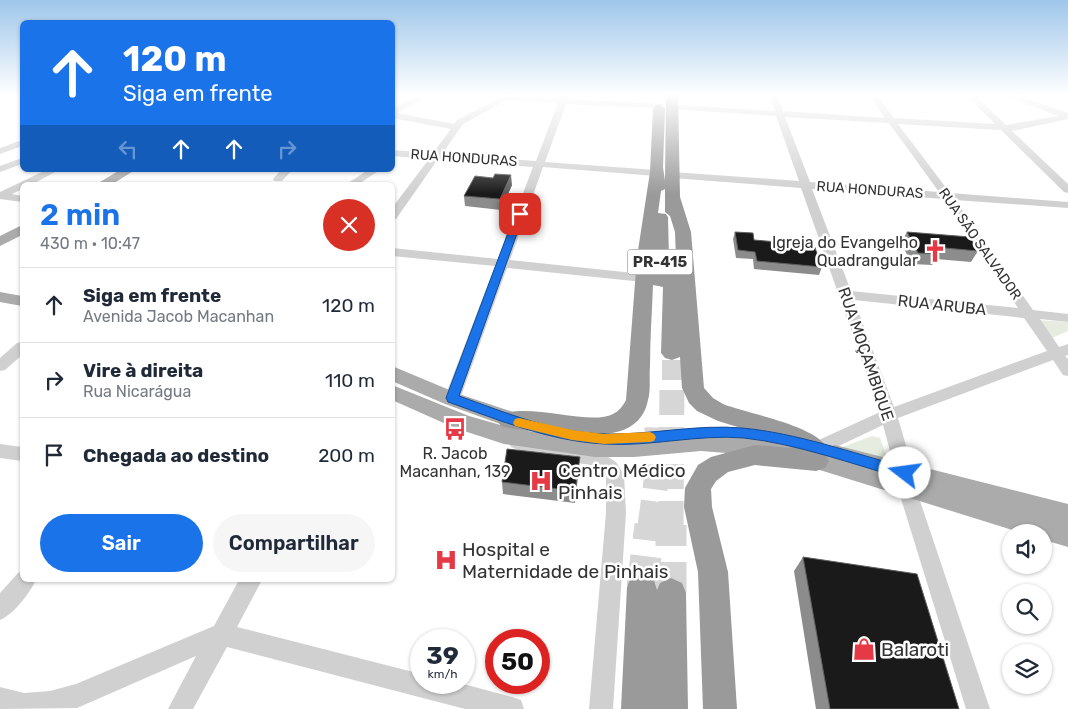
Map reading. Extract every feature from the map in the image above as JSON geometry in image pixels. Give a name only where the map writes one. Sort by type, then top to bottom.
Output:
[{"type":"highway","name":"PR-415","points":[[664,174],[673,197],[665,353],[660,192],[664,174],[665,128]]},
{"type":"highway","points":[[506,428],[538,420],[600,426],[621,422],[632,413],[637,400],[647,227],[664,174]]},
{"type":"highway","points":[[673,197],[683,232],[693,388],[697,398],[713,409],[732,417],[772,428],[816,455]]},
{"type":"highway","points":[[720,709],[714,572],[698,507],[698,488],[707,473],[720,464],[755,455],[816,455]]},
{"type":"highway","points":[[638,709],[656,590],[671,709]]},
{"type":"main road","points":[[107,182],[125,172]]},
{"type":"main road","points":[[0,242],[20,231]]},
{"type":"main road","points":[[0,297],[20,301]]},
{"type":"main road","points":[[0,307],[20,311]]},
{"type":"main road","points":[[395,374],[452,398],[506,428]]},
{"type":"main road","points":[[395,393],[462,422],[506,428],[595,448],[634,448],[658,441],[701,442],[778,448],[816,455],[906,481],[1068,536]]},
{"type":"main road","points":[[906,481],[1068,515]]},
{"type":"street","points":[[395,213],[456,128]]},
{"type":"street","points":[[452,398],[552,128]]},
{"type":"street","name":"RUA MOÇAMBIQUE","points":[[785,128],[889,415],[906,481],[978,709]]},
{"type":"street","name":"RUA SÃO SALVADOR","points":[[897,128],[1029,314],[1062,351],[1068,371]]},
{"type":"street","points":[[1004,128],[1068,190]]},
{"type":"street","points":[[0,151],[20,145]]},
{"type":"street","name":"RUA HONDURAS","points":[[395,152],[1068,205]]},
{"type":"street","points":[[0,169],[20,162]]},
{"type":"street","points":[[29,182],[50,172]]},
{"type":"street","points":[[278,180],[285,172]]},
{"type":"street","points":[[355,182],[372,172]]},
{"type":"street","points":[[1,196],[20,186]]},
{"type":"street","points":[[1,196],[20,199]]},
{"type":"street","points":[[395,252],[643,278]]},
{"type":"street","name":"RUA ARUBA","points":[[846,295],[1068,318]]},
{"type":"street","points":[[0,366],[20,349]]},
{"type":"street","points":[[816,455],[889,415],[1062,351]]},
{"type":"street","points":[[506,428],[532,448],[599,460],[610,467],[615,475],[616,513],[600,709]]},
{"type":"street","points":[[0,451],[20,454]]},
{"type":"street","points":[[0,610],[23,582]]},
{"type":"street","points":[[180,709],[251,582]]},
{"type":"street","points":[[0,699],[24,705],[50,703],[77,696],[221,634],[512,709]]},
{"type":"shaded area","points":[[1037,320],[1068,322],[1068,331],[1050,339]]},
{"type":"shaded area","points":[[872,436],[880,438],[888,460],[840,448]]},
{"type":"building","points":[[495,174],[511,175],[500,199],[464,196],[475,176],[493,178]]},
{"type":"building","points":[[735,232],[753,233],[754,240],[814,245],[822,267],[757,261],[755,252],[738,250]]},
{"type":"building","points":[[907,232],[970,237],[978,251],[934,247],[939,254],[918,253]]},
{"type":"building","name":"Centro Médico Pinhais","points":[[507,449],[580,457],[575,491],[502,482]]},
{"type":"building","name":"Balaroti","points":[[803,557],[917,574],[959,709],[830,709]]},
{"type":"tunnel","points":[[672,353],[672,379]]},
{"type":"tunnel","points":[[671,526],[672,379]]},
{"type":"tunnel","points":[[650,526],[656,482],[657,427]]},
{"type":"tunnel","points":[[642,587],[650,525]]},
{"type":"tunnel","points":[[671,526],[671,593]]},
{"type":"slow traffic","points":[[519,423],[572,435],[604,439],[650,437]]},
{"type":"place","name":"Igreja do Evangelho Quadrangular","points":[[935,251]]},
{"type":"place","name":"R. Jacob Macanhan, 139","points":[[455,429]]},
{"type":"place","name":"Centro Médico Pinhais","points":[[541,481]]},
{"type":"place","name":"Hospital e Maternidade de Pinhais","points":[[446,560]]},
{"type":"place","name":"Balaroti","points":[[864,649]]},
{"type":"route","points":[[520,214],[452,398],[509,420],[535,428],[572,435],[604,439],[636,439],[711,432],[742,433],[775,437],[905,473]]}]
